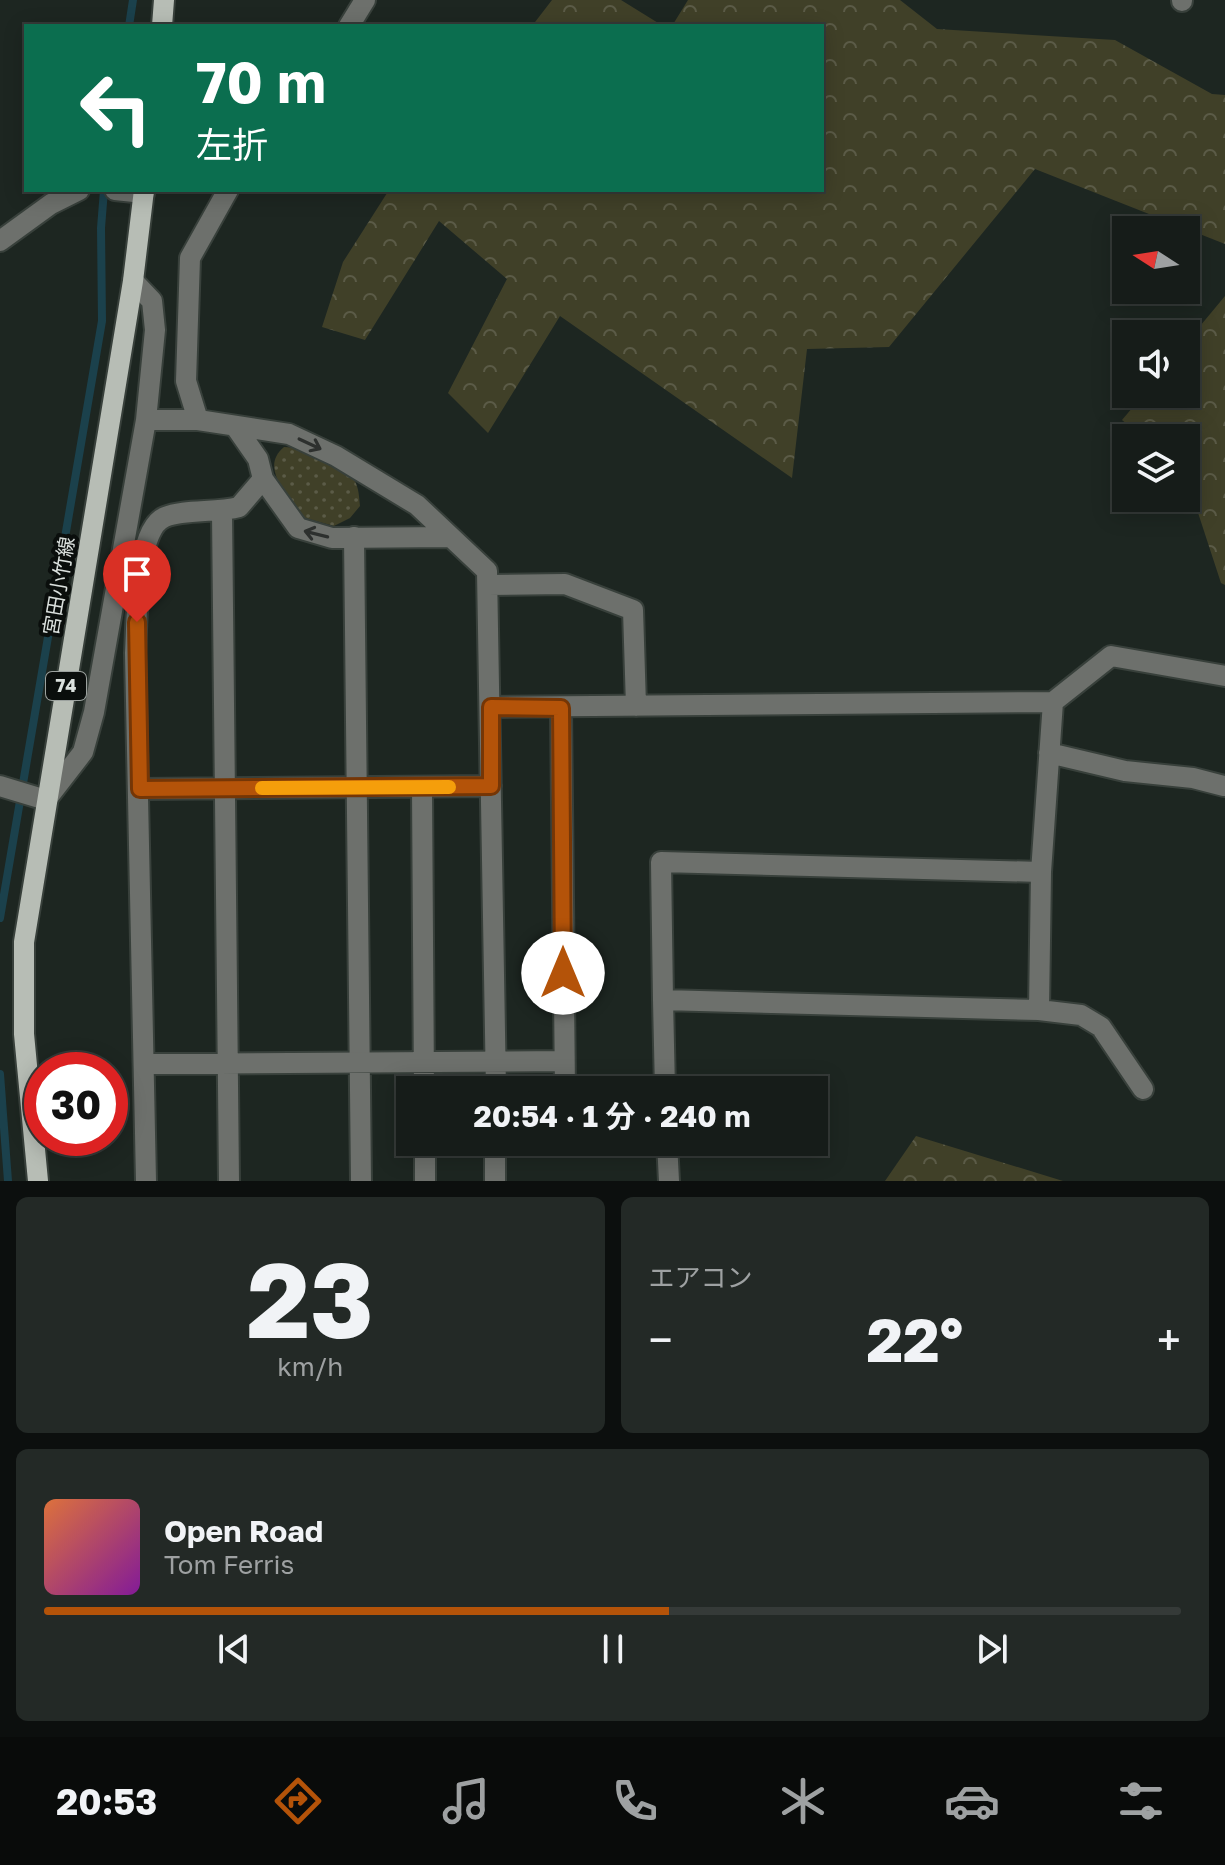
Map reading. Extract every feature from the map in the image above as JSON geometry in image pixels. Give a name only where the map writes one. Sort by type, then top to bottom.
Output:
[{"type":"main road","points":[[162,24],[164,0]]},
{"type":"main road","name":"宮田小竹線","points":[[38,1181],[24,1034],[24,942],[133,281],[144,192]]},
{"type":"street","points":[[350,24],[365,0]]},
{"type":"street","points":[[0,241],[51,204],[75,192]]},
{"type":"street","points":[[198,420],[186,381],[190,258],[227,192]]},
{"type":"street","points":[[0,786],[46,800],[83,752],[94,712],[146,420],[155,330],[152,301],[133,281]]},
{"type":"street","points":[[146,420],[198,420],[289,434],[336,456],[417,505],[487,571],[496,1076]]},
{"type":"street","points":[[235,426],[258,459],[263,479],[298,528],[332,538],[450,537]]},
{"type":"street","points":[[146,1181],[135,653],[138,591],[149,530],[165,517],[222,512],[239,507],[263,479]]},
{"type":"street","points":[[222,512],[229,1181]]},
{"type":"street","points":[[354,537],[361,1181]]},
{"type":"street","points":[[488,585],[565,584],[633,610],[636,706]]},
{"type":"street","points":[[491,707],[1053,702],[1111,656],[1225,676]]},
{"type":"street","points":[[1039,1010],[1041,872],[1053,702]]},
{"type":"street","points":[[561,708],[565,1076]]},
{"type":"street","points":[[1049,753],[1125,771],[1193,778],[1224,786]]},
{"type":"street","points":[[140,789],[491,786]]},
{"type":"street","points":[[422,787],[424,1076]]},
{"type":"street","points":[[665,1076],[661,862],[1041,872]]},
{"type":"street","points":[[663,1000],[1039,1010],[1081,1015],[1101,1027],[1143,1089]]},
{"type":"street","points":[[145,1064],[564,1061]]},
{"type":"street","points":[[425,1156],[425,1181]]},
{"type":"street","points":[[495,1156],[495,1181]]},
{"type":"street","points":[[668,1156],[669,1181]]},
{"type":"green space","points":[[552,0],[621,0],[660,24],[534,24]]},
{"type":"green space","points":[[688,0],[900,0],[937,29],[1115,40],[1212,94],[1225,95],[1225,244],[1200,234],[1200,216],[1154,216],[1035,169],[889,347],[807,349],[792,478],[560,316],[488,433],[448,393],[507,279],[439,221],[365,340],[322,327],[343,262],[388,192],[824,192],[824,24],[673,24]]},
{"type":"green space","points":[[1225,296],[1225,585],[1221,583],[1198,512],[1200,424],[1127,424],[1122,420],[1132,408],[1200,408],[1200,326]]},
{"type":"green space","points":[[284,447],[322,457],[354,480],[360,506],[350,518],[334,526],[298,516],[275,471],[277,455]]},
{"type":"green space","points":[[916,1136],[1063,1181],[885,1181]]},
{"type":"waterway","points":[[129,24],[133,0]]},
{"type":"waterway","points":[[0,918],[102,321],[104,192]]},
{"type":"waterway","points":[[0,1074],[8,1181]]},
{"type":"slow traffic","points":[[262,788],[449,787]]},
{"type":"route","points":[[137,622],[135,653],[140,789],[491,786],[491,707],[561,708],[563,973]]}]
